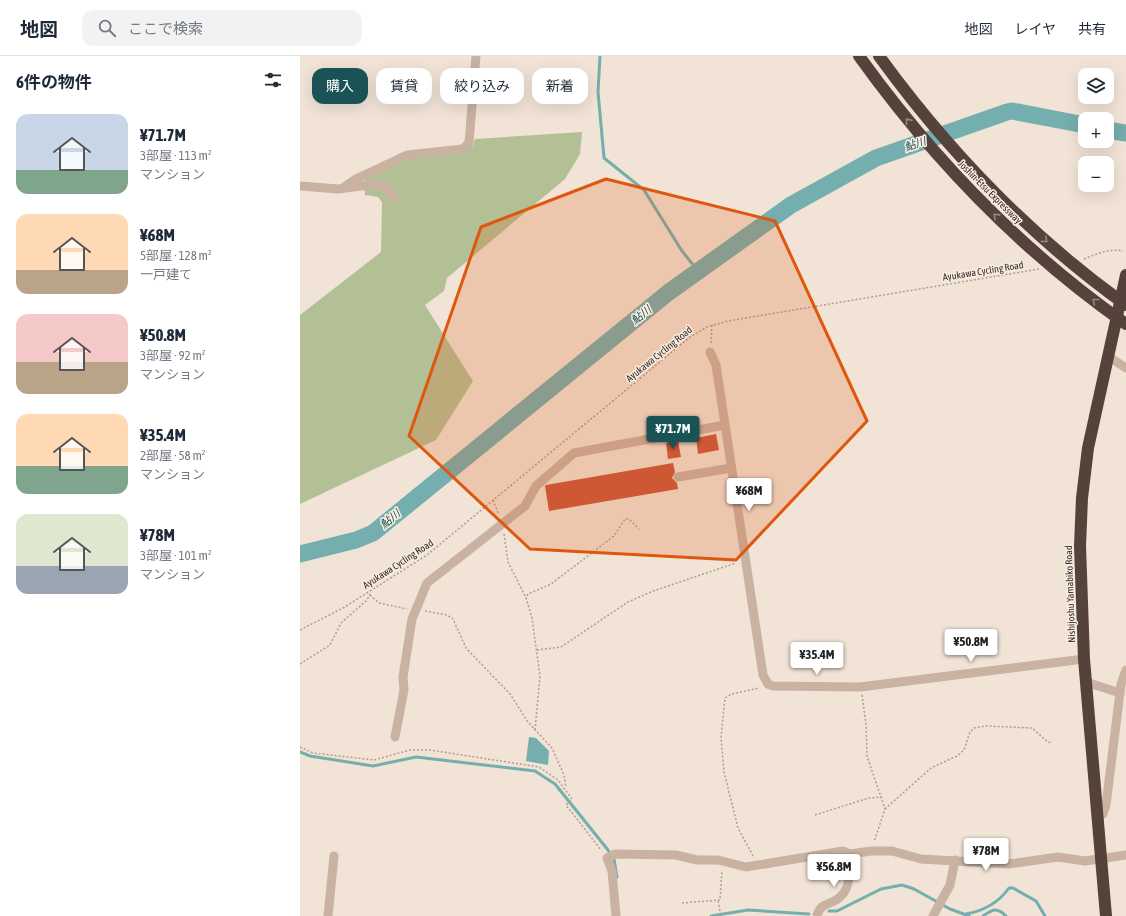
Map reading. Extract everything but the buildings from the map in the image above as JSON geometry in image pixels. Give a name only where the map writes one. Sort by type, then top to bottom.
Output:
[{"type":"highway","name":"Joshin-Etsu Expressway","points":[[859,56],[918,133],[972,193],[1047,264],[1126,324]]},
{"type":"highway","name":"Joshin-Etsu Expressway","points":[[879,56],[957,154],[1010,208],[1075,266],[1126,305]]},
{"type":"highway","name":"Nishijoshu Yamabiko Road","points":[[1106,916],[1084,660],[1080,546],[1082,498],[1088,448],[1126,275]]},
{"type":"street","points":[[343,188],[356,179],[407,155],[463,149],[470,143],[476,56]]},
{"type":"street","points":[[300,186],[343,188],[376,184],[384,186],[394,198]]},
{"type":"street","points":[[710,352],[716,365],[763,674],[770,685],[860,687],[1084,660]]},
{"type":"street","points":[[1109,357],[1126,368]]},
{"type":"street","points":[[395,737],[404,690],[402,677],[415,610],[427,583],[525,506],[536,486],[578,452],[724,425]]},
{"type":"street","points":[[678,477],[731,468]]},
{"type":"street","points":[[1098,816],[1103,814],[1106,805],[1120,693],[1126,670]]},
{"type":"street","points":[[1086,682],[1120,693]]},
{"type":"street","points":[[616,916],[610,856],[676,855],[697,860],[728,862],[746,867],[843,851],[850,854],[871,851],[892,851],[920,859],[1009,864],[1058,857],[1085,860],[1126,855]]},
{"type":"street","points":[[817,916],[818,910],[823,905],[840,898],[848,887],[850,854]]},
{"type":"street","points":[[328,916],[334,856]]},
{"type":"street","points":[[933,916],[950,884],[955,860]]},
{"type":"path","points":[[1084,259],[1104,252],[1116,250],[1123,251]]},
{"type":"path","name":"Ayukawa Cycling Road","points":[[300,630],[368,592],[427,555],[690,337],[712,325],[728,321],[1040,269]]},
{"type":"path","points":[[710,352],[712,325]]},
{"type":"path","points":[[493,500],[501,524],[508,562],[526,598],[532,618],[537,650],[540,687],[535,730]]},
{"type":"path","points":[[526,598],[528,594],[551,584],[614,536],[625,520],[629,519],[639,529]]},
{"type":"path","points":[[537,650],[561,647],[628,602],[653,590],[729,567],[745,559]]},
{"type":"path","points":[[368,592],[379,603],[392,607],[447,615],[453,619],[466,648],[510,694],[535,730],[555,753],[564,775],[566,789]]},
{"type":"path","points":[[300,664],[330,645],[341,623],[366,601],[370,595]]},
{"type":"path","points":[[756,866],[754,858],[736,823],[724,772],[721,737],[725,698],[732,694],[770,685]]},
{"type":"path","points":[[860,687],[866,724],[867,756],[885,809]]},
{"type":"path","points":[[871,851],[885,809],[931,768],[957,756],[964,750],[970,732],[974,728],[986,726],[1032,728],[1048,742],[1052,743]]},
{"type":"path","points":[[300,747],[313,753],[374,760],[418,750],[539,767],[555,777],[566,789],[572,799],[566,805],[610,856]]},
{"type":"path","points":[[815,815],[869,798],[882,797]]},
{"type":"path","points":[[721,916],[718,901],[721,897],[723,867],[728,862]]},
{"type":"path","points":[[682,904],[718,901]]},
{"type":"highlighted area","points":[[606,179],[775,221],[867,421],[736,560],[530,549],[409,436],[481,227]]},
{"type":"green space","points":[[582,132],[580,154],[565,179],[447,278],[444,291],[425,305],[473,381],[436,440],[300,504],[300,315],[381,252],[382,202],[378,197],[365,195],[364,178],[407,158],[473,146],[475,139]]},
{"type":"water","points":[[529,737],[536,738],[549,751],[548,765],[526,761]]},
{"type":"waterway","points":[[600,56],[598,92],[604,158],[644,190],[682,251],[698,271]]},
{"type":"waterway","name":"鮎川","points":[[300,554],[356,540],[373,533],[669,292],[791,205],[876,158],[1007,112],[1012,111],[1078,124]]},
{"type":"waterway","points":[[1114,131],[1126,133]]},
{"type":"waterway","points":[[300,752],[310,756],[373,766],[416,757],[535,771],[555,784],[608,850],[614,859],[617,877]]},
{"type":"waterway","points":[[829,911],[837,911],[881,889],[902,885],[914,889],[950,909],[969,916]]},
{"type":"waterway","points":[[966,914],[978,911],[990,905],[1000,898],[1009,888],[1013,888],[1036,901],[1045,916]]},
{"type":"waterway","points":[[711,916],[748,910],[809,914]]},
{"type":"waterway","points":[[983,916],[995,910],[1000,911],[1006,916]]}]
